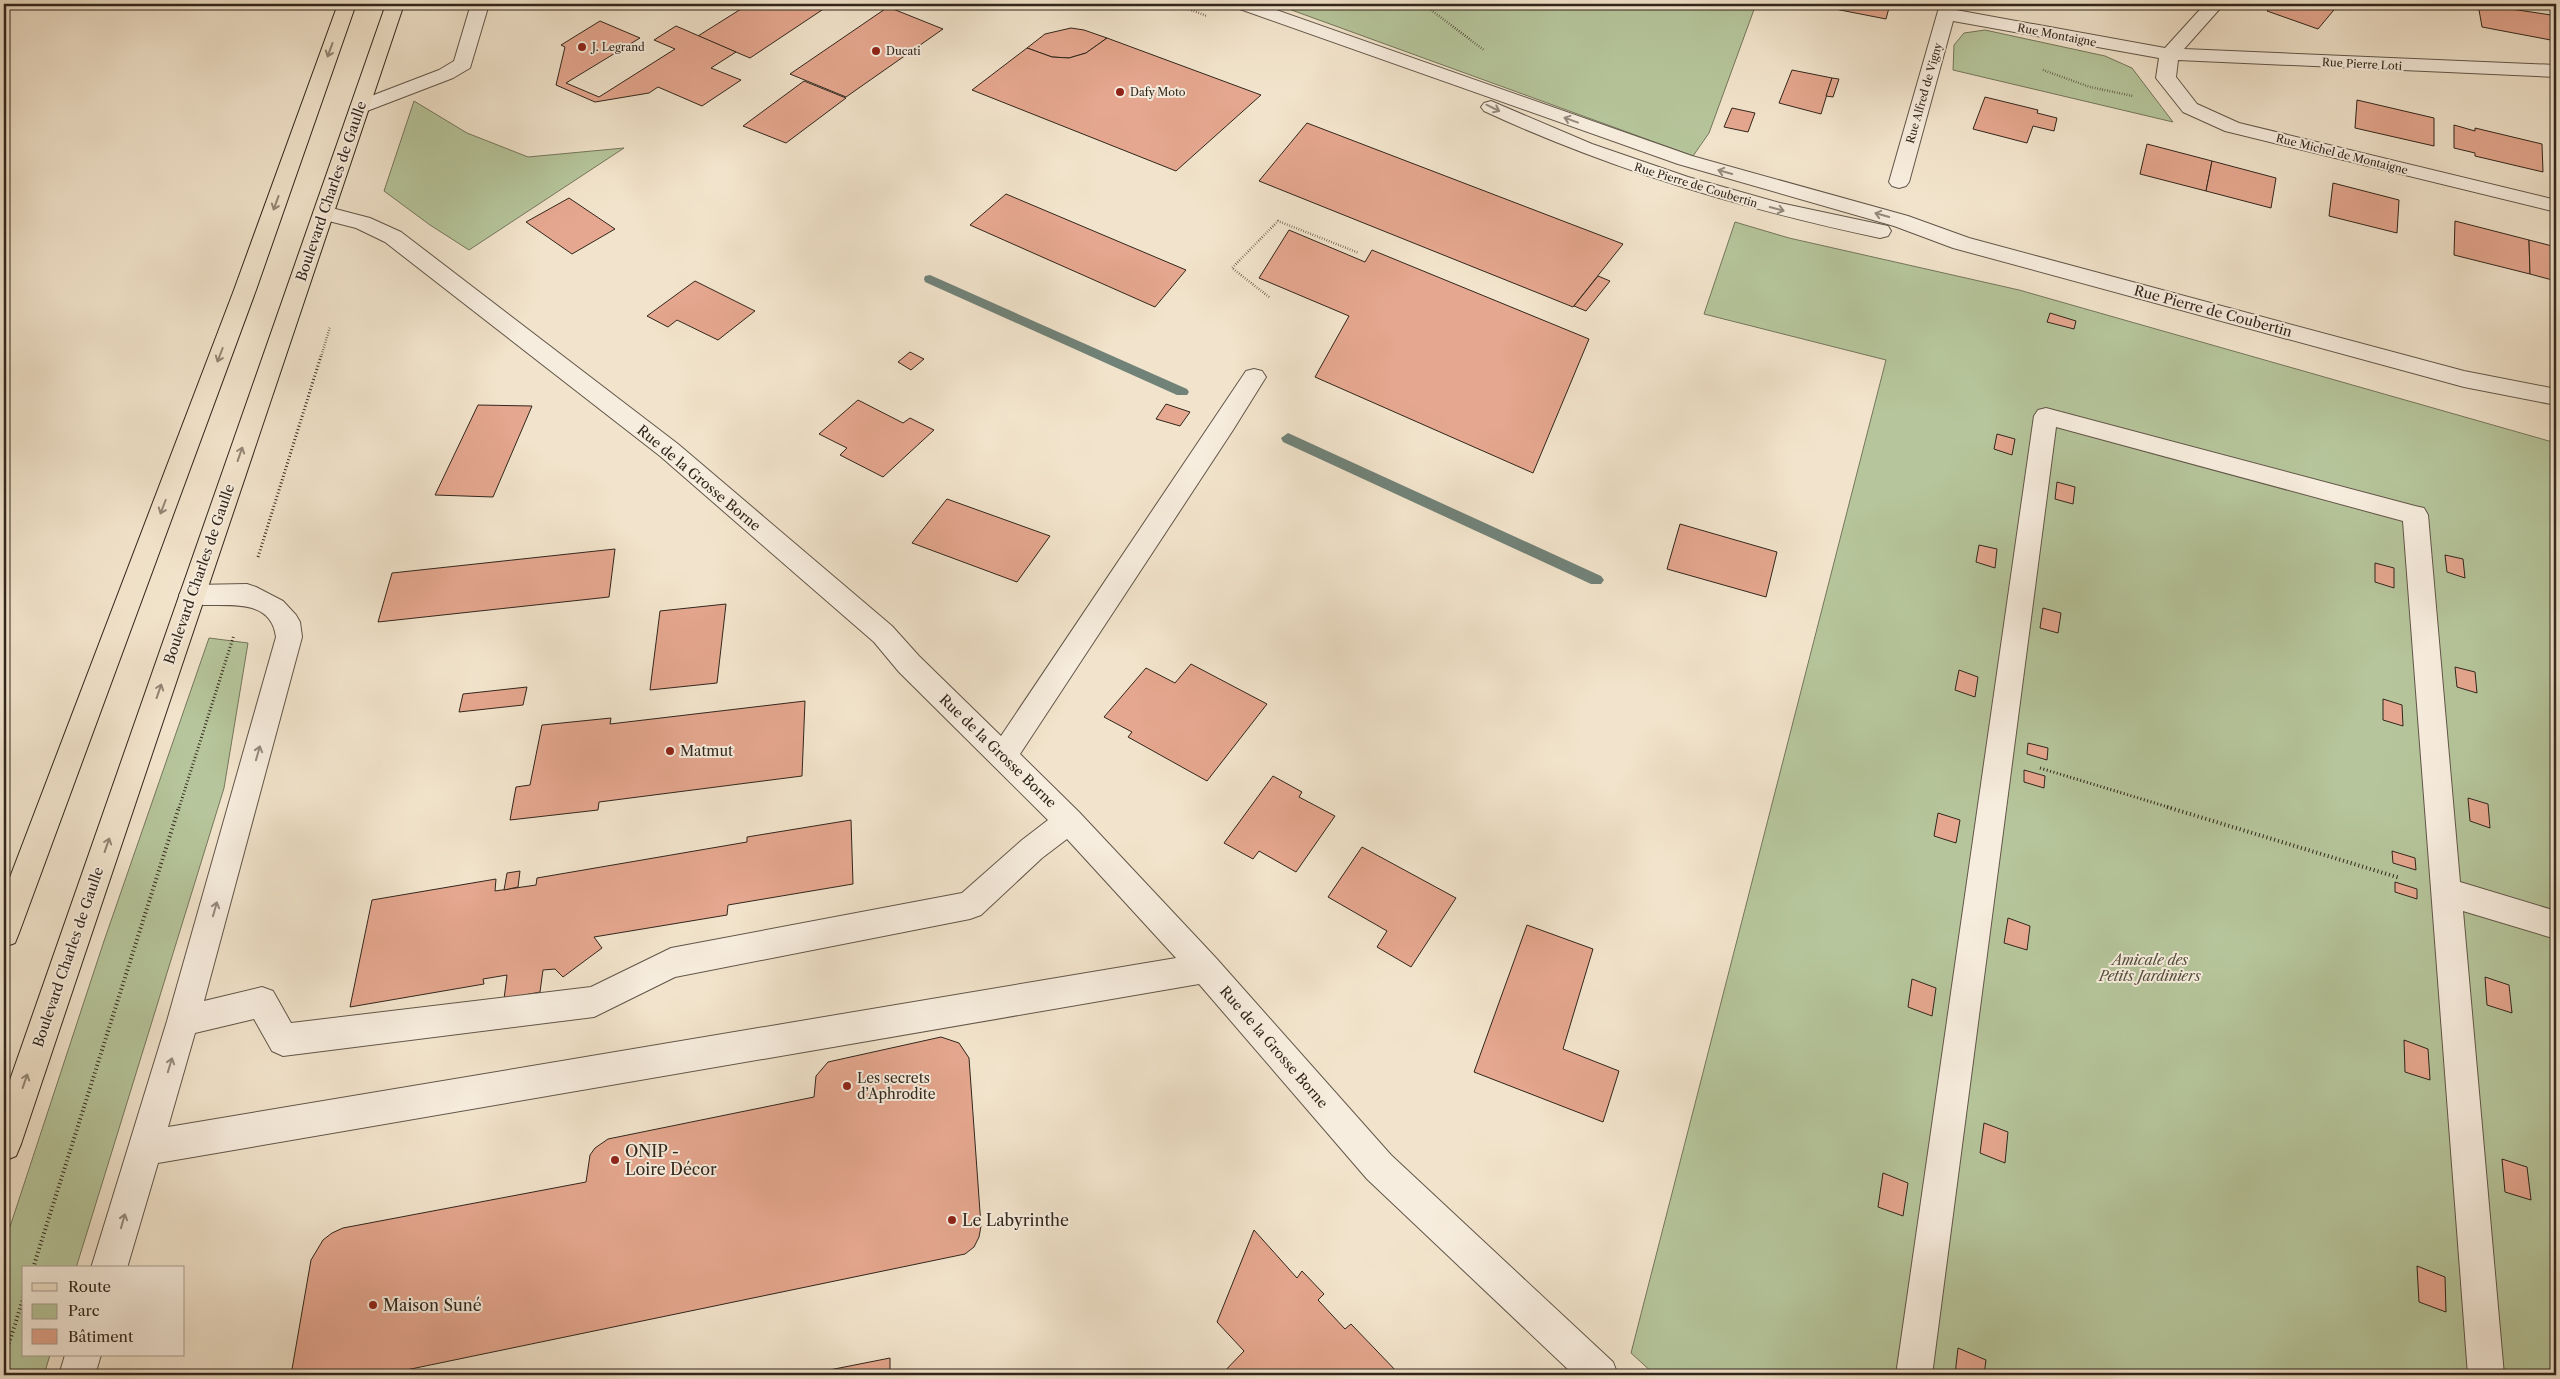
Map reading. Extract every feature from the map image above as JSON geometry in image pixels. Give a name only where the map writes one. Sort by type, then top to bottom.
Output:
[{"type":"main road","points":[[4,933],[244,290],[347,4]]},
{"type":"main road","name":"Boulevard Charles de Gaulle","points":[[4,1144],[395,4]]},
{"type":"street","points":[[360,107],[446,74],[463,64],[480,4]]},
{"type":"street","name":"Rue Pierre de Coubertin","points":[[1243,4],[1419,68],[1483,103],[1550,135],[1682,183],[1820,220],[1961,243],[2464,379],[2556,397]]},
{"type":"street","points":[[2169,54],[2215,4]]},
{"type":"street","name":"Rue Montaigne","points":[[1947,9],[2169,54]]},
{"type":"street","name":"Rue Alfred de Vigny","points":[[1899,182],[1947,9]]},
{"type":"street","name":"Rue Pierre Loti","points":[[2169,54],[2394,66],[2556,71]]},
{"type":"street","name":"Rue Michel de Montaigne","points":[[2169,54],[2166,78],[2190,108],[2232,127],[2556,206]]},
{"type":"street","name":"Rue de la Grosse Borne","points":[[324,213],[362,223],[392,237],[668,450],[883,634],[909,664],[1069,821],[1205,968],[1379,1167],[1600,1375]]},
{"type":"street","points":[[1003,756],[1254,377]]},
{"type":"street","name":"Rue Pierre de Coubertin","points":[[2464,379],[2556,414]]},
{"type":"street","points":[[1914,1375],[2046,416],[2415,515],[2448,892],[2486,1375]]},
{"type":"street","points":[[110,1266],[184,1021],[289,637],[287,622],[274,608],[247,594],[192,595]]},
{"type":"street","points":[[184,1021],[262,1002],[284,1040],[594,1002],[671,962],[970,905],[1032,848],[1069,821]]},
{"type":"street","points":[[2448,892],[2556,925]]},
{"type":"street","points":[[144,1148],[1205,968]]},
{"type":"street","points":[[77,1375],[83,1356]]},
{"type":"path","points":[[1423,4],[1490,54]]},
{"type":"path","points":[[2039,68],[2111,92],[2190,108]]},
{"type":"path","points":[[1268,297],[1232,268],[1278,221],[1359,253]]},
{"type":"path","points":[[257,562],[333,318]]},
{"type":"path","points":[[34,1266],[233,636]]},
{"type":"path","points":[[1999,756],[2448,892]]},
{"type":"path","points":[[4,1359],[22,1302]]},
{"type":"green space","points":[[1275,4],[1756,4],[1709,133],[1693,156]]},
{"type":"green space","points":[[1985,30],[2105,56],[2132,68],[2173,122],[1953,70],[1954,45],[1964,33]]},
{"type":"green space","points":[[414,101],[467,133],[528,157],[624,148],[469,250],[430,225],[384,191]]},
{"type":"green space","name":"Amicale des Petits Jardiniers","points":[[1735,222],[1789,238],[2019,290],[2556,443],[2556,1375],[1655,1375],[1631,1353],[1886,360],[1704,314]]},
{"type":"green space","points":[[209,638],[248,643],[224,788],[77,1266],[22,1266],[22,1356],[50,1356],[44,1375],[4,1375],[4,1245],[104,941]]},
{"type":"building","points":[[749,4],[831,4],[750,58],[698,36]]},
{"type":"building","points":[[1837,4],[1890,4],[1886,19],[1835,9]]},
{"type":"building","points":[[2274,4],[2338,5],[2318,29],[2267,11]]},
{"type":"building","points":[[2478,4],[2551,15],[2556,41],[2482,27]]},
{"type":"building","points":[[888,7],[943,29],[846,97],[790,74]]},
{"type":"building","points":[[600,21],[640,38],[566,83],[599,97],[675,49],[654,40],[676,26],[736,52],[711,68],[741,80],[702,106],[658,87],[649,93],[595,102],[556,85],[565,47],[561,45]]},
{"type":"building","points":[[1071,28],[1084,30],[1107,38],[1086,53],[1069,58],[1052,57],[1027,48],[1045,34]]},
{"type":"building","points":[[1107,38],[1261,95],[1176,171],[972,90],[1027,48],[1052,57],[1069,58],[1086,53]]},
{"type":"building","points":[[1792,70],[1832,78],[1821,114],[1779,103]]},
{"type":"building","points":[[1832,78],[1839,79],[1833,97],[1826,96]]},
{"type":"building","points":[[804,81],[846,98],[786,143],[743,126]]},
{"type":"building","points":[[1985,97],[2038,110],[2037,113],[2057,118],[2054,131],[2033,126],[2027,143],[1973,129]]},
{"type":"building","points":[[2357,100],[2434,118],[2434,146],[2355,128]]},
{"type":"building","points":[[1732,108],[1755,113],[1748,132],[1724,127]]},
{"type":"building","points":[[1307,123],[1623,244],[1573,307],[1259,181]]},
{"type":"building","points":[[2454,125],[2542,144],[2543,172],[2475,156],[2475,153],[2454,148]]},
{"type":"building","points":[[2147,144],[2212,161],[2206,191],[2140,174]]},
{"type":"building","points":[[2212,161],[2276,178],[2271,208],[2206,191]]},
{"type":"building","points":[[2333,183],[2399,200],[2397,233],[2329,216]]},
{"type":"building","points":[[1006,194],[1186,270],[1155,307],[970,225]]},
{"type":"building","points":[[569,198],[615,229],[572,254],[526,222]]},
{"type":"building","points":[[2455,221],[2529,240],[2530,274],[2454,255]]},
{"type":"building","points":[[1289,230],[1365,262],[1372,250],[1589,339],[1533,473],[1315,377],[1349,316],[1259,278]]},
{"type":"building","points":[[2529,240],[2556,247],[2556,281],[2530,274]]},
{"type":"building","points":[[1598,276],[1610,281],[1586,311],[1574,306]]},
{"type":"building","points":[[695,281],[755,311],[718,340],[677,320],[668,327],[647,316]]},
{"type":"building","points":[[2050,313],[2076,321],[2074,329],[2047,322]]},
{"type":"building","points":[[910,352],[924,359],[911,370],[898,362]]},
{"type":"building","points":[[858,400],[903,423],[910,418],[934,430],[883,477],[840,455],[847,448],[819,434]]},
{"type":"building","points":[[1166,404],[1190,412],[1180,426],[1156,419]]},
{"type":"building","points":[[478,405],[532,406],[493,497],[435,495]]},
{"type":"building","points":[[1997,434],[2015,439],[2012,455],[1994,449]]},
{"type":"building","points":[[2057,482],[2075,487],[2073,504],[2055,499]]},
{"type":"building","points":[[947,499],[1050,536],[1017,582],[912,543]]},
{"type":"building","points":[[1680,524],[1777,552],[1766,597],[1667,569]]},
{"type":"building","points":[[1979,545],[1997,549],[1995,568],[1976,562]]},
{"type":"building","points":[[615,549],[609,597],[378,622],[392,573]]},
{"type":"building","points":[[2445,555],[2463,559],[2465,578],[2447,572]]},
{"type":"building","points":[[2375,563],[2394,568],[2394,588],[2375,582]]},
{"type":"building","points":[[726,604],[717,683],[650,690],[660,611]]},
{"type":"building","points":[[2043,608],[2061,613],[2058,633],[2040,628]]},
{"type":"building","points":[[1191,664],[1267,704],[1207,781],[1128,737],[1132,732],[1104,717],[1146,668],[1175,683]]},
{"type":"building","points":[[2455,667],[2475,672],[2477,693],[2457,687]]},
{"type":"building","points":[[1959,670],[1978,677],[1975,697],[1955,690]]},
{"type":"building","points":[[527,687],[523,705],[459,712],[463,694]]},
{"type":"building","points":[[2383,699],[2402,705],[2403,726],[2383,720]]},
{"type":"building","name":"Matmut","points":[[805,701],[802,776],[599,802],[598,810],[510,820],[516,787],[530,785],[542,725],[611,718],[610,724]]},
{"type":"building","points":[[2028,743],[2048,748],[2047,760],[2027,754]]},
{"type":"building","points":[[2024,770],[2045,776],[2044,788],[2024,782]]},
{"type":"building","points":[[1273,776],[1302,792],[1299,797],[1335,816],[1296,872],[1259,851],[1253,859],[1224,843]]},
{"type":"building","points":[[2468,798],[2488,804],[2490,828],[2470,821]]},
{"type":"building","points":[[1938,813],[1960,820],[1956,843],[1934,836]]},
{"type":"building","points":[[851,820],[853,884],[728,905],[727,915],[594,937],[602,948],[563,977],[555,969],[543,970],[540,992],[504,999],[507,975],[483,979],[484,984],[350,1007],[372,900],[496,879],[495,891],[536,885],[537,878],[747,842],[747,837]]},
{"type":"building","points":[[1362,847],[1456,898],[1411,967],[1377,947],[1387,931],[1328,897]]},
{"type":"building","points":[[2392,851],[2415,858],[2416,870],[2393,863]]},
{"type":"building","points":[[520,871],[518,887],[504,890],[507,873]]},
{"type":"building","points":[[2395,882],[2417,889],[2417,899],[2395,892]]},
{"type":"building","points":[[2008,918],[2030,926],[2027,950],[2004,943]]},
{"type":"building","points":[[1527,925],[1593,949],[1563,1049],[1619,1071],[1603,1122],[1474,1072]]},
{"type":"building","points":[[2485,977],[2509,985],[2512,1013],[2487,1005]]},
{"type":"building","points":[[1912,979],[1936,988],[1932,1016],[1908,1007]]},
{"type":"building","points":[[941,1037],[959,1043],[969,1058],[981,1226],[979,1237],[974,1247],[965,1254],[382,1375],[291,1375],[311,1260],[323,1240],[332,1233],[343,1228],[586,1182],[590,1155],[595,1148],[608,1139],[814,1097],[816,1076],[828,1062]]},
{"type":"building","points":[[2404,1040],[2428,1049],[2430,1080],[2405,1072]]},
{"type":"building","points":[[1984,1123],[2008,1132],[2005,1163],[1980,1153]]},
{"type":"building","points":[[2502,1159],[2527,1167],[2531,1200],[2505,1192]]},
{"type":"building","points":[[1883,1173],[1908,1183],[1903,1216],[1878,1207]]},
{"type":"building","points":[[1254,1230],[1297,1278],[1302,1271],[1324,1294],[1318,1300],[1345,1329],[1351,1324],[1400,1375],[1221,1375],[1244,1351],[1217,1322]]},
{"type":"building","points":[[2417,1266],[2445,1277],[2446,1312],[2419,1302]]},
{"type":"building","points":[[1958,1348],[1986,1360],[1984,1375],[1955,1375]]},
{"type":"building","points":[[890,1358],[890,1375],[804,1375]]},
{"type":"waterway","points":[[930,279],[1182,392]]},
{"type":"waterway","points":[[1288,438],[1596,580]]},
{"type":"place","name":"J. Legrand","points":[[582,47]]},
{"type":"place","name":"Ducati","points":[[876,51]]},
{"type":"place","name":"Dafy Moto","points":[[1120,92]]},
{"type":"place","name":"Matmut","points":[[670,751]]},
{"type":"place","name":"Les secrets d’Aphrodite","points":[[847,1086]]},
{"type":"place","name":"ONIP - Loire Décor","points":[[615,1160]]},
{"type":"place","name":"Le Labyrinthe","points":[[952,1220]]},
{"type":"place","name":"Maison Suné","points":[[373,1305]]}]
